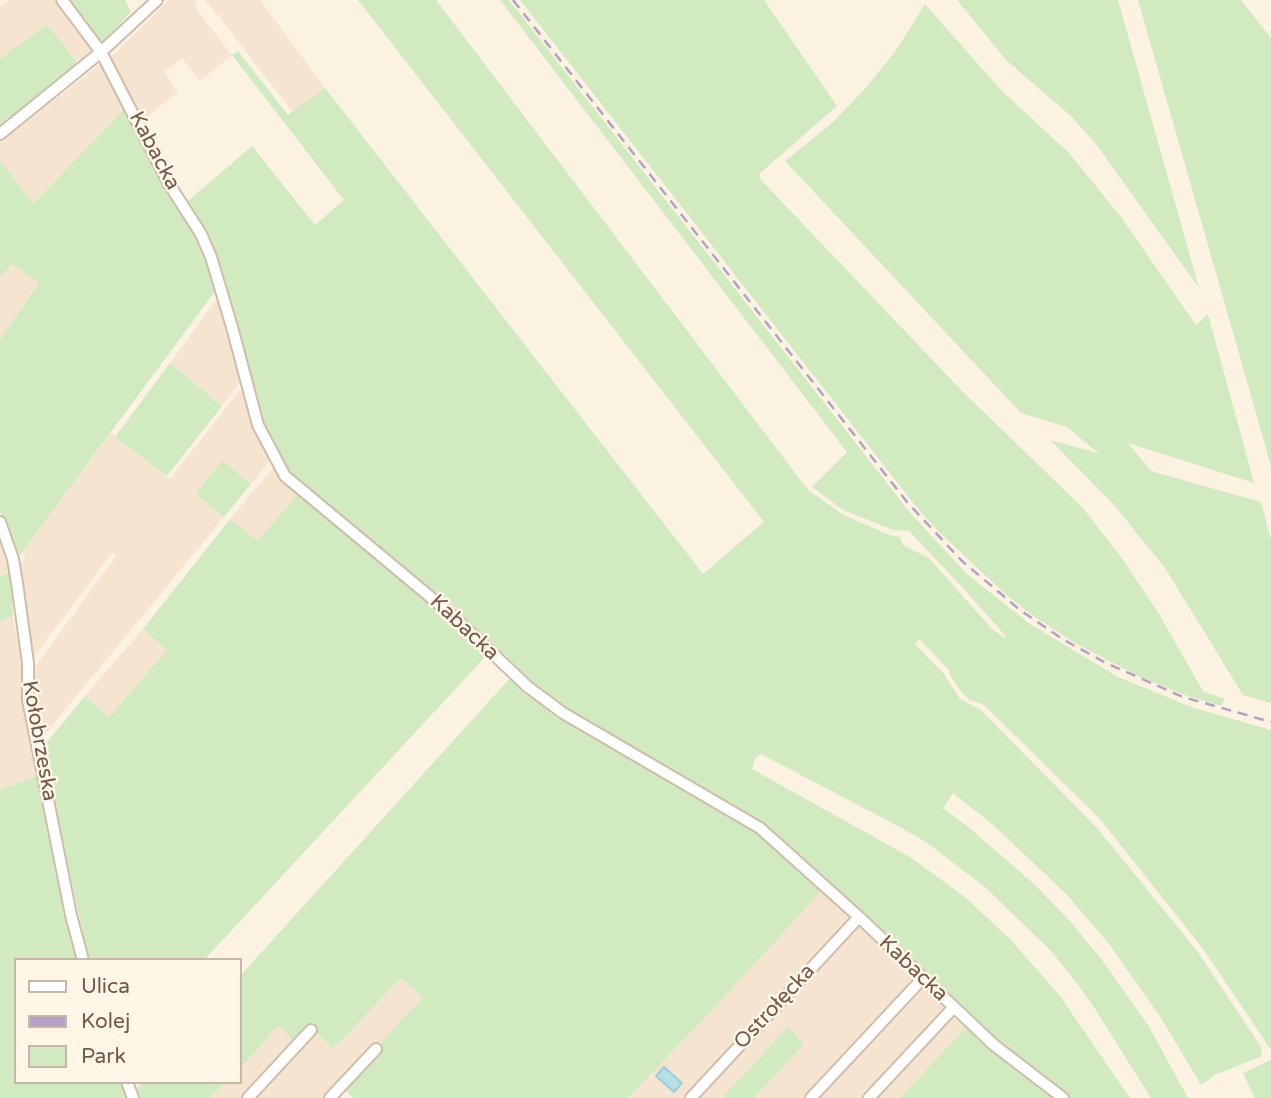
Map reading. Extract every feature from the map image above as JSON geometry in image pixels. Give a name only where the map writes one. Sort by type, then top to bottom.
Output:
[{"type":"street","name":"Kabacka","points":[[62,0],[101,52],[169,184],[201,234],[217,279],[258,425],[285,476],[452,615],[528,687],[563,713],[760,828],[994,1045],[1063,1098]]},
{"type":"street","points":[[0,134],[101,52],[157,0]]},
{"type":"street","name":"Kołobrzeska","points":[[0,523],[13,559],[23,614],[28,700],[71,915],[82,958]]},
{"type":"street","name":"Ostrołęcka","points":[[691,1098],[859,917]]},
{"type":"street","points":[[811,1098],[923,978]]},
{"type":"street","points":[[869,1098],[954,1007]]},
{"type":"street","points":[[247,1098],[311,1030]]},
{"type":"street","points":[[330,1098],[376,1049]]},
{"type":"shaded area","points":[[10,0],[58,0],[63,11],[66,10],[71,18],[73,27],[79,27],[97,50],[78,64],[47,24],[0,59],[0,8]]},
{"type":"shaded area","points":[[169,0],[195,0],[197,10],[232,55],[200,81],[182,58],[164,72],[178,92],[143,120],[110,58]]},
{"type":"shaded area","points":[[205,0],[260,0],[325,88],[293,112],[220,15],[217,15]]},
{"type":"shaded area","points":[[103,64],[128,105],[33,204],[0,160],[0,143]]},
{"type":"shaded area","points":[[12,264],[39,283],[0,340],[0,277]]},
{"type":"shaded area","points":[[217,299],[241,376],[222,406],[170,363]]},
{"type":"shaded area","points":[[244,390],[270,455],[269,462],[251,484],[222,460],[196,494],[224,517],[45,734],[32,671],[116,556],[112,553],[34,656],[30,657],[18,567],[26,558],[22,552],[111,433],[170,479],[239,391]]},
{"type":"shaded area","points":[[274,467],[297,495],[258,542],[230,519]]},
{"type":"shaded area","points":[[0,542],[11,572],[0,576]]},
{"type":"shaded area","points":[[13,616],[24,701],[40,775],[0,790],[0,621]]},
{"type":"shaded area","points":[[143,629],[167,650],[109,717],[85,696]]},
{"type":"shaded area","points":[[821,891],[853,917],[686,1098],[628,1098],[742,978]]},
{"type":"shaded area","points":[[859,923],[915,978],[914,982],[806,1098],[754,1098],[804,1044],[788,1027],[722,1098],[694,1098]]},
{"type":"shaded area","points":[[401,978],[423,997],[325,1098],[251,1098],[313,1031],[333,1049]]},
{"type":"shaded area","points":[[922,985],[946,1007],[943,1013],[865,1098],[814,1098]]},
{"type":"shaded area","points":[[952,1016],[966,1027],[900,1098],[872,1098]]},
{"type":"shaded area","points":[[278,1026],[296,1043],[245,1098],[210,1098],[223,1084],[242,1084],[242,1066]]},
{"type":"green space","points":[[67,0],[125,0],[131,12],[103,42],[98,42]]},
{"type":"green space","points":[[358,0],[436,0],[808,490],[844,515],[889,535],[900,537],[903,545],[929,558],[992,629],[1006,639],[909,531],[893,530],[843,510],[812,487],[847,452],[500,0],[509,0],[912,515],[967,574],[1030,624],[1118,677],[1194,708],[1271,730],[1271,1050],[1204,950],[1100,819],[984,705],[970,700],[962,693],[949,670],[919,639],[915,644],[944,674],[960,699],[981,710],[1097,828],[1198,952],[1261,1047],[1262,1056],[1215,1075],[1201,1085],[1161,1018],[1109,944],[1067,895],[992,824],[953,793],[943,808],[1033,883],[1069,920],[1102,960],[1148,1025],[1188,1098],[1151,1098],[1076,982],[1050,950],[986,888],[926,842],[761,754],[756,757],[752,769],[910,857],[965,897],[1011,940],[1060,996],[1130,1098],[1067,1098],[1020,1061],[865,915],[764,827],[566,708],[519,674],[456,608],[350,525],[297,478],[276,455],[258,415],[252,388],[187,202],[252,146],[315,225],[344,200],[232,55],[238,51],[288,115],[325,88],[703,574],[764,522]]},
{"type":"green space","points":[[520,0],[764,0],[837,106],[759,174],[761,180],[963,392],[1082,507],[1121,557],[1159,614],[1203,691],[1225,699],[1221,706],[1140,677],[1075,643],[1029,613],[1003,592],[939,532],[918,509]]},
{"type":"green space","points":[[957,0],[1118,0],[1199,288],[1096,144],[1071,116],[1007,61]]},
{"type":"green space","points":[[1138,0],[1241,0],[1271,38],[1271,466]]},
{"type":"green space","points":[[925,4],[1001,90],[1069,153],[1121,217],[1196,325],[1208,314],[1254,483],[1128,443],[1151,471],[1261,502],[1271,540],[1271,703],[1243,695],[1165,568],[1114,505],[1050,440],[1098,453],[1067,427],[1021,413],[785,161],[832,123],[865,89],[897,49]]},
{"type":"green space","points":[[47,24],[78,64],[0,125],[0,59]]},
{"type":"green space","points":[[128,105],[197,237],[216,290],[17,559],[0,511],[0,340],[39,283],[12,264],[0,277],[0,160],[33,204]]},
{"type":"green space","points":[[170,363],[222,406],[167,476],[115,437]]},
{"type":"green space","points":[[222,460],[251,484],[224,517],[196,494]]},
{"type":"green space","points":[[297,495],[413,585],[487,655],[206,958],[89,958],[45,755],[47,742],[85,696],[109,717],[167,650],[143,629],[230,519],[258,541]]},
{"type":"green space","points":[[11,572],[13,616],[0,621],[0,576]]},
{"type":"green space","points":[[511,677],[758,833],[821,891],[628,1098],[353,1098],[344,1089],[383,1049],[379,1045],[423,997],[401,978],[333,1049],[310,1027],[296,1043],[278,1026],[242,1066],[242,974]]},
{"type":"green space","points":[[40,775],[79,958],[14,958],[14,1084],[122,1084],[127,1098],[0,1098],[0,790]]},
{"type":"green space","points":[[788,1027],[804,1044],[754,1098],[722,1098]]},
{"type":"green space","points":[[966,1027],[1020,1074],[1053,1098],[900,1098]]},
{"type":"green space","points":[[1271,1060],[1271,1098],[1255,1098],[1243,1073]]},
{"type":"green space","points":[[141,1084],[223,1084],[210,1098],[136,1098],[134,1092]]},
{"type":"water","points":[[664,1067],[682,1083],[674,1092],[656,1076]]},
{"type":"railway","points":[[513,0],[907,502],[962,561],[1020,610],[1064,640],[1106,663],[1183,697],[1271,722]]}]
